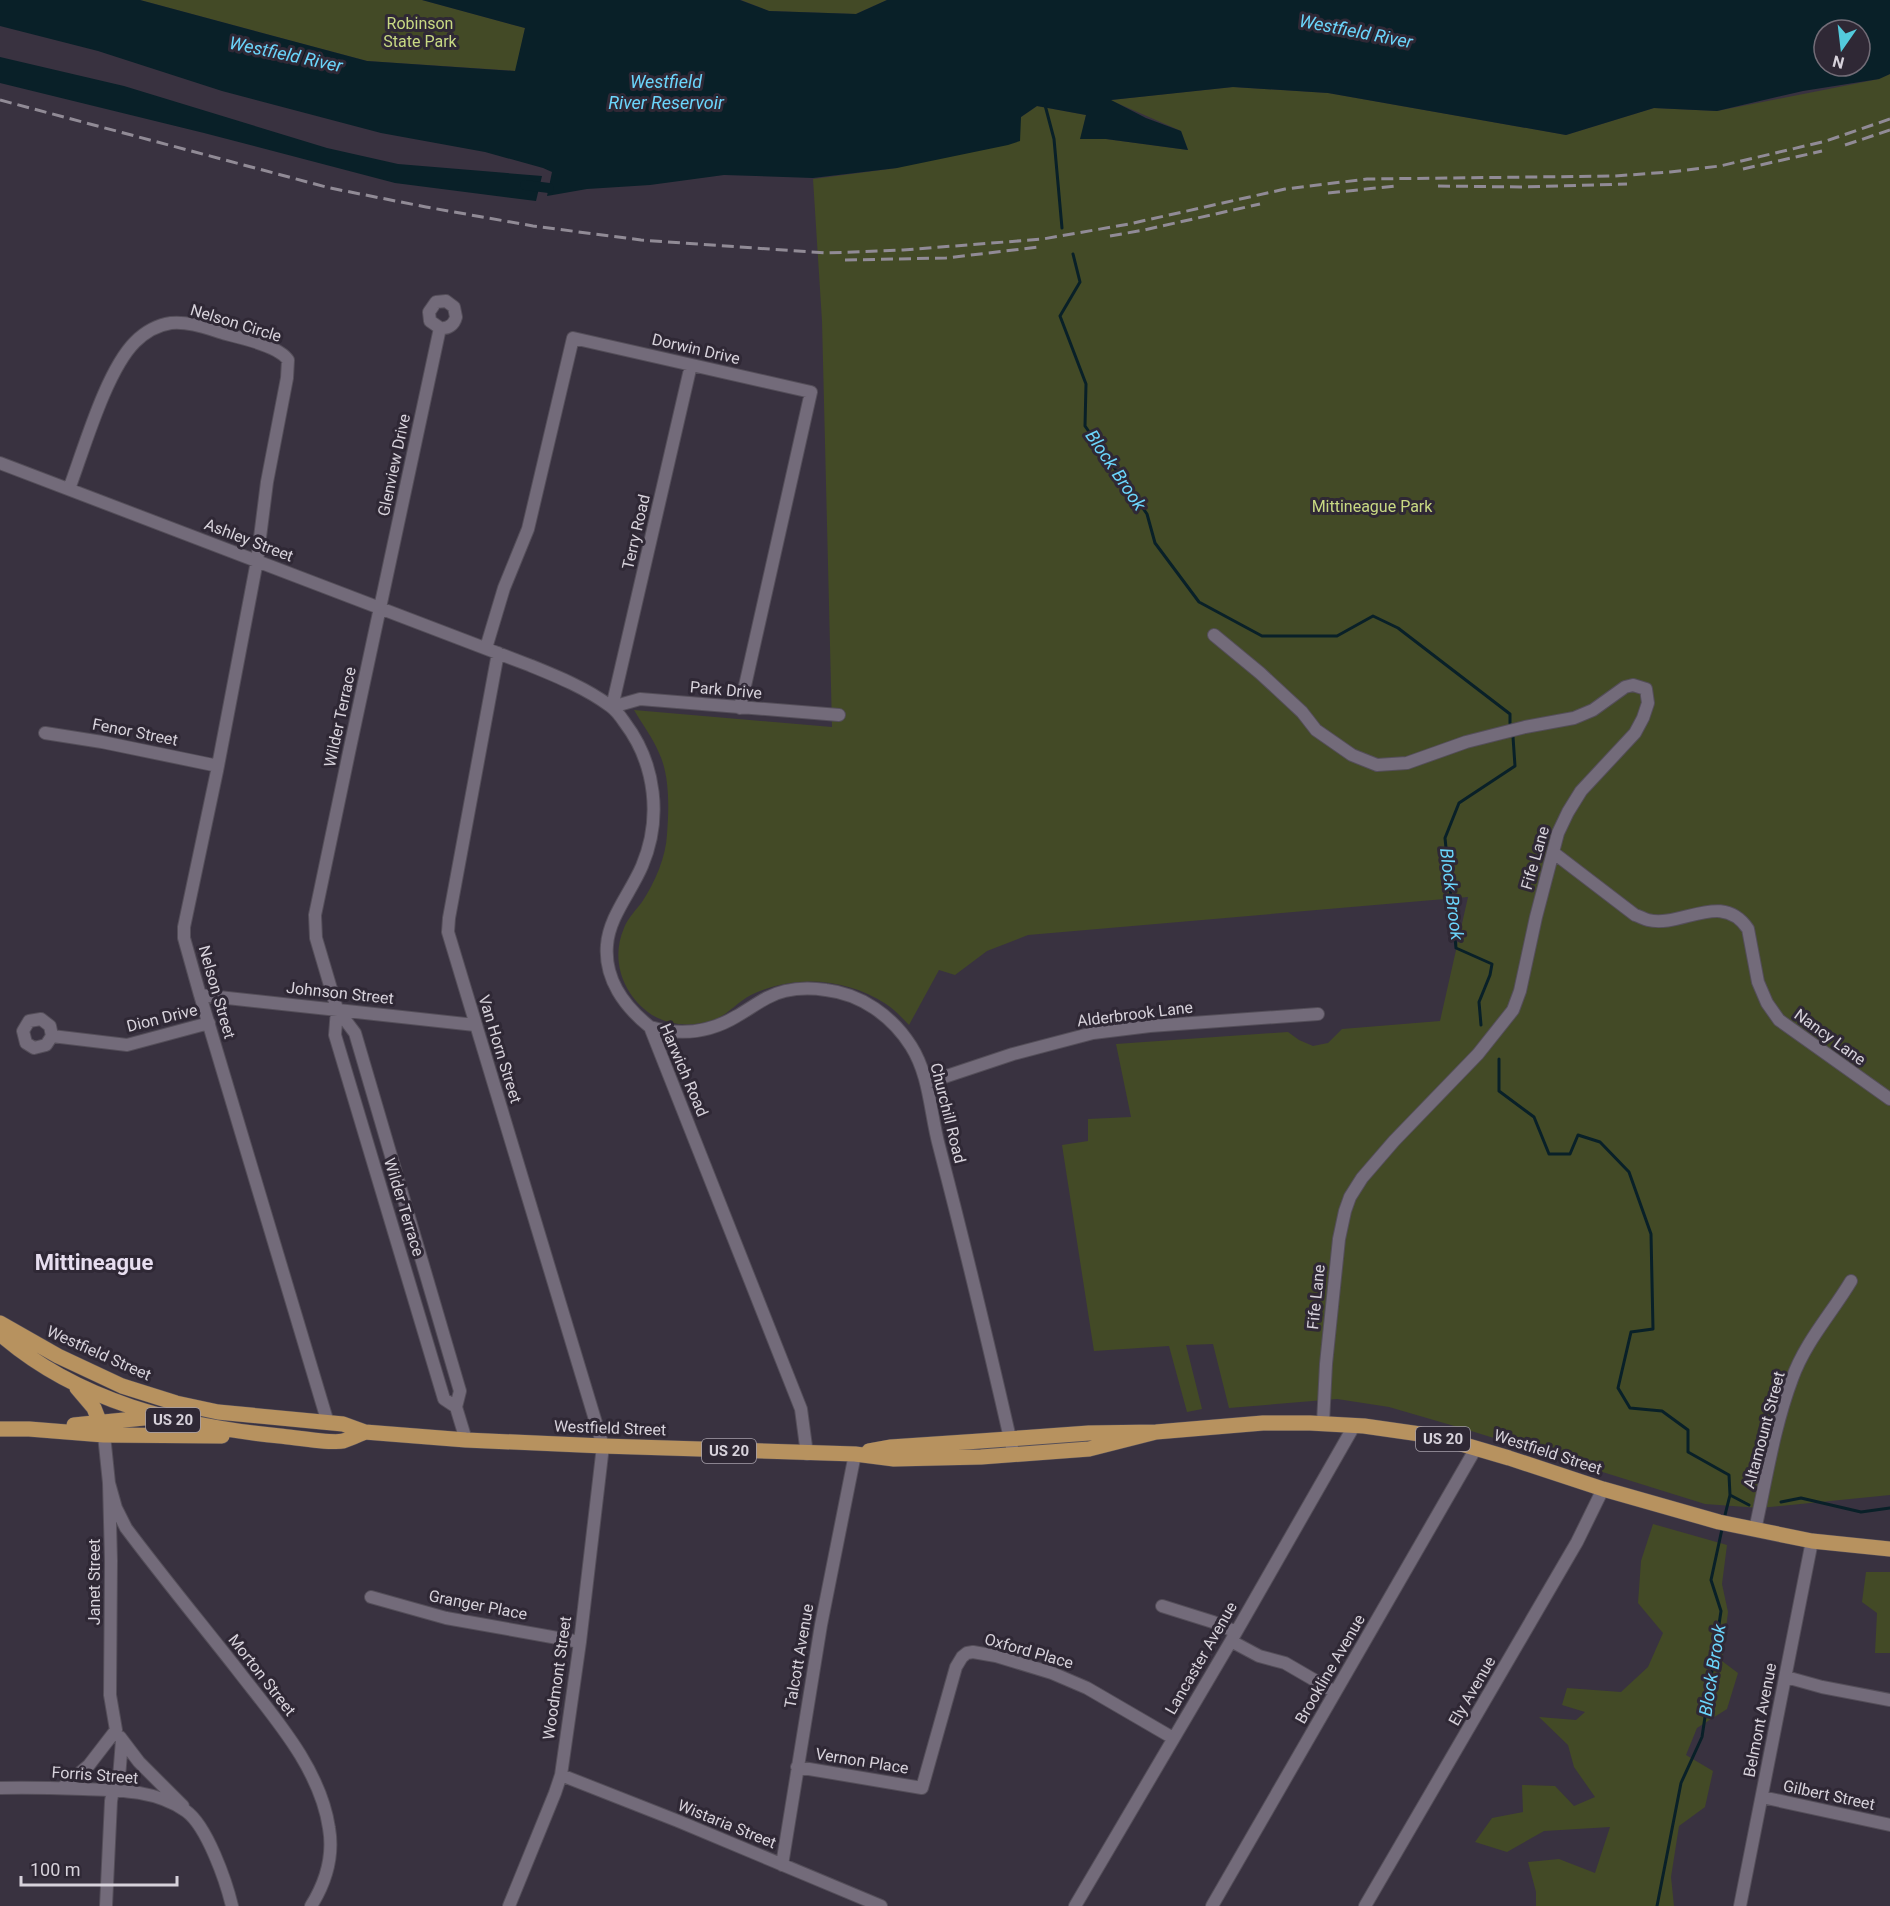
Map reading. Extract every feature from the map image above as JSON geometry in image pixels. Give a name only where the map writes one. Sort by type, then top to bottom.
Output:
[{"type":"main road","name":"Westfield Street","points":[[0,1323],[50,1352],[91,1372],[157,1398],[218,1412],[343,1424],[364,1432],[466,1440],[855,1454],[894,1459],[1089,1449],[1155,1432]]},
{"type":"main road","name":"Westfield Street","points":[[0,1334],[25,1353],[66,1378],[102,1396],[160,1416],[198,1425],[342,1442],[364,1432]]},
{"type":"main road","points":[[66,1378],[89,1400],[102,1429]]},
{"type":"main road","points":[[102,1429],[160,1416]]},
{"type":"main road","name":"Westfield Street","points":[[855,1454],[891,1447],[1089,1433],[1155,1432],[1245,1424],[1323,1423],[1419,1434],[1476,1448],[1603,1489],[1755,1530],[1812,1541],[1890,1549]]},
{"type":"main road","points":[[0,1429],[102,1429],[216,1437],[248,1432]]},
{"type":"street","name":"Nelson Circle","points":[[69,489],[116,370],[129,350],[146,333],[164,325],[181,323],[268,347],[286,356],[289,366],[267,482],[257,561]]},
{"type":"street","name":"Glenview Drive","points":[[381,609],[440,328]]},
{"type":"street","name":"Dorwin Drive","points":[[492,651],[498,606],[528,529],[573,338],[811,392],[740,708]]},
{"type":"street","name":"Terry Road","points":[[612,707],[691,365]]},
{"type":"street","name":"Ashley Street","points":[[0,463],[492,651]]},
{"type":"street","name":"Nelson Street","points":[[257,561],[183,933],[328,1423]]},
{"type":"street","name":"Wilder Terrace","points":[[381,609],[315,915],[316,938],[337,1008],[355,1033],[460,1391],[456,1407],[466,1440]]},
{"type":"street","name":"Fife Lane","points":[[1214,635],[1302,712],[1316,730],[1352,755],[1377,765],[1407,763],[1480,738],[1574,718],[1597,708],[1625,687],[1632,685],[1646,689],[1648,703],[1644,718],[1635,733],[1581,791],[1558,833],[1520,991],[1512,1010],[1478,1054],[1387,1148],[1362,1178],[1350,1197],[1339,1239],[1326,1364],[1323,1423]]},
{"type":"street","name":"Harwich Road","points":[[492,651],[557,677],[612,707],[640,745],[649,773],[654,808],[652,832],[647,854],[637,878],[609,934],[607,958],[612,980],[636,1015],[650,1027],[801,1409],[807,1454]]},
{"type":"street","name":"Van Horn Street","points":[[492,651],[448,923],[449,938],[603,1446]]},
{"type":"street","name":"Park Drive","points":[[612,707],[639,699],[839,715]]},
{"type":"street","name":"Fenor Street","points":[[45,733],[102,742],[218,766]]},
{"type":"street","name":"Nancy Lane","points":[[1554,853],[1635,915],[1647,920],[1660,921],[1712,911],[1735,915],[1748,929],[1758,982],[1767,1003],[1779,1020],[1890,1099]]},
{"type":"street","name":"Churchill Road","points":[[650,1027],[683,1033],[701,1031],[735,1017],[765,999],[786,991],[808,989],[844,993],[873,1006],[899,1031],[917,1057],[926,1083],[933,1123],[968,1255],[1014,1454]]},
{"type":"street","name":"Johnson Street","points":[[200,994],[475,1024]]},
{"type":"street","name":"Wilder Terrace","points":[[337,1008],[335,1035],[444,1399],[456,1407]]},
{"type":"street","name":"Alderbrook Lane","points":[[926,1083],[1013,1054],[1093,1033],[1150,1026],[1318,1014]]},
{"type":"street","name":"Dion Drive","points":[[52,1036],[127,1045],[209,1023]]},
{"type":"street","points":[[372,1159],[390,1152]]},
{"type":"street","points":[[409,1282],[427,1278]]},
{"type":"street","name":"Altamount Street","points":[[1755,1530],[1792,1378],[1811,1339],[1851,1281]]},
{"type":"street","name":"Lancaster Avenue","points":[[1075,1906],[1354,1426]]},
{"type":"street","name":"Janet Street","points":[[102,1429],[109,1483],[110,1695],[119,1735],[119,1778],[113,1790],[111,1802],[106,1906]]},
{"type":"street","name":"Woodmont Street","points":[[509,1906],[561,1775],[580,1642],[603,1446]]},
{"type":"street","name":"Brookline Avenue","points":[[1212,1906],[1476,1448]]},
{"type":"street","name":"Talcott Avenue","points":[[782,1865],[821,1624],[855,1454]]},
{"type":"street","name":"Morton Street","points":[[109,1483],[116,1508],[126,1528],[284,1730],[309,1772],[325,1811],[331,1845],[330,1861],[325,1878],[311,1906]]},
{"type":"street","name":"Ely Avenue","points":[[1365,1906],[1571,1553],[1603,1489]]},
{"type":"street","name":"Belmont Avenue","points":[[1740,1906],[1812,1541]]},
{"type":"street","name":"Granger Place","points":[[371,1597],[446,1618],[580,1642]]},
{"type":"street","points":[[1162,1606],[1213,1622],[1259,1656],[1285,1664],[1335,1692]]},
{"type":"street","name":"Oxford Place","points":[[922,1788],[956,1667],[967,1653],[996,1656],[1065,1677],[1173,1738]]},
{"type":"street","points":[[1786,1677],[1822,1687],[1890,1700]]},
{"type":"street","points":[[62,1788],[119,1735]]},
{"type":"street","name":"Janet Street","points":[[119,1735],[144,1767],[187,1812]]},
{"type":"street","name":"Vernon Place","points":[[797,1767],[922,1788]]},
{"type":"street","name":"Wistaria Street","points":[[561,1775],[881,1906]]},
{"type":"street","name":"Forris Street","points":[[0,1788],[62,1788],[135,1792],[154,1796],[187,1812],[202,1832],[216,1858],[232,1906]]},
{"type":"street","name":"Gilbert Street","points":[[1762,1797],[1890,1825]]},
{"type":"green space","name":"Robinson State Park","points":[[140,0],[422,0],[525,28],[516,71],[367,61]]},
{"type":"green space","points":[[741,0],[887,0],[856,14],[769,11]]},
{"type":"green space","name":"Mittineague Park","points":[[1890,74],[1890,1495],[1760,1508],[1705,1504],[1389,1407],[1337,1399],[1229,1408],[1213,1344],[1186,1345],[1202,1409],[1187,1412],[1169,1346],[1094,1351],[1062,1145],[1088,1141],[1088,1119],[1131,1117],[1116,1044],[1288,1032],[1313,1046],[1328,1043],[1342,1029],[1440,1021],[1468,897],[1028,935],[987,951],[955,975],[939,970],[909,1025],[889,1006],[870,995],[837,984],[820,982],[802,982],[768,988],[751,995],[718,1018],[693,1024],[676,1024],[660,1019],[633,998],[619,965],[620,940],[626,924],[647,894],[659,869],[668,824],[667,782],[663,762],[654,742],[634,710],[832,727],[822,321],[813,179],[897,168],[1021,117],[1037,106],[1086,115],[1081,139],[1106,139],[1188,150],[1181,131],[1110,100],[1233,87],[1328,93],[1566,135],[1654,108],[1717,111],[1879,79]]},
{"type":"green space","points":[[1653,1524],[1727,1545],[1722,1584],[1728,1612],[1722,1661],[1738,1673],[1727,1709],[1697,1728],[1686,1755],[1713,1771],[1705,1807],[1679,1826],[1671,1877],[1674,1906],[1536,1906],[1536,1892],[1528,1862],[1559,1859],[1595,1873],[1610,1827],[1544,1831],[1507,1852],[1475,1842],[1492,1818],[1523,1812],[1522,1785],[1555,1786],[1574,1806],[1595,1797],[1574,1767],[1568,1745],[1539,1717],[1576,1720],[1585,1712],[1562,1705],[1567,1688],[1621,1692],[1648,1667],[1663,1633],[1638,1603],[1641,1561]]},
{"type":"green space","points":[[1866,1572],[1890,1572],[1890,1653],[1875,1653],[1877,1613],[1862,1602]]},
{"type":"water","name":"Westfield River Reservoir","points":[[0,0],[140,0],[367,61],[515,71],[525,28],[422,0],[740,0],[769,11],[856,14],[887,0],[1890,0],[1890,74],[1879,79],[1803,91],[1717,111],[1654,108],[1566,135],[1328,93],[1233,87],[1111,100],[1146,118],[1181,131],[1188,150],[1106,139],[1080,139],[1086,115],[1037,106],[1021,117],[1020,141],[897,168],[813,178],[724,175],[650,185],[587,189],[547,196],[552,172],[543,168],[485,152],[381,133],[222,91],[98,51],[0,26]]},
{"type":"water","points":[[0,57],[124,86],[327,148],[398,164],[542,176],[536,201],[395,183],[0,83]]},
{"type":"waterway","name":"Block Brook","points":[[1045,105],[1054,139],[1062,228]]},
{"type":"waterway","points":[[525,185],[549,188]]},
{"type":"waterway","name":"Block Brook","points":[[1073,254],[1080,282],[1060,316],[1086,384],[1085,426],[1147,514],[1155,543],[1199,602],[1262,636],[1337,636],[1373,616],[1398,628],[1510,714],[1510,723]]},
{"type":"waterway","name":"Block Brook","points":[[1481,1025],[1479,1002],[1492,964],[1456,948],[1445,838],[1459,803],[1515,766],[1513,737]]},
{"type":"waterway","name":"Block Brook","points":[[1499,1059],[1499,1091],[1534,1117],[1549,1154],[1570,1154],[1578,1135],[1600,1142],[1629,1172],[1651,1234],[1653,1329],[1631,1332],[1618,1388],[1630,1408],[1662,1411],[1688,1430],[1688,1452],[1729,1475],[1730,1495],[1724,1519]]},
{"type":"waterway","points":[[1730,1495],[1749,1505]]},
{"type":"waterway","points":[[1781,1502],[1801,1498],[1861,1512],[1890,1508]]},
{"type":"waterway","name":"Block Brook","points":[[1657,1906],[1681,1783],[1702,1737],[1721,1611],[1711,1580],[1722,1529]]},
{"type":"railway","points":[[0,100],[330,188],[426,207],[533,226],[641,240],[826,253],[903,250],[1043,239],[1129,224],[1285,189],[1367,179],[1615,176],[1720,166],[1826,141],[1890,119]]},
{"type":"railway","points":[[1845,145],[1890,130]]},
{"type":"railway","points":[[1743,169],[1822,151]]},
{"type":"railway","points":[[1438,186],[1521,187],[1627,184]]},
{"type":"railway","points":[[1328,193],[1396,186]]},
{"type":"railway","points":[[1110,236],[1260,204]]},
{"type":"railway","points":[[845,260],[946,258],[1039,247]]},
{"type":"district","name":"Mittineague","points":[[94,1262]]},
{"type":"water label","name":"Westfield River","points":[[1356,31]]},
{"type":"water label","name":"Westfield River","points":[[286,54]]}]
